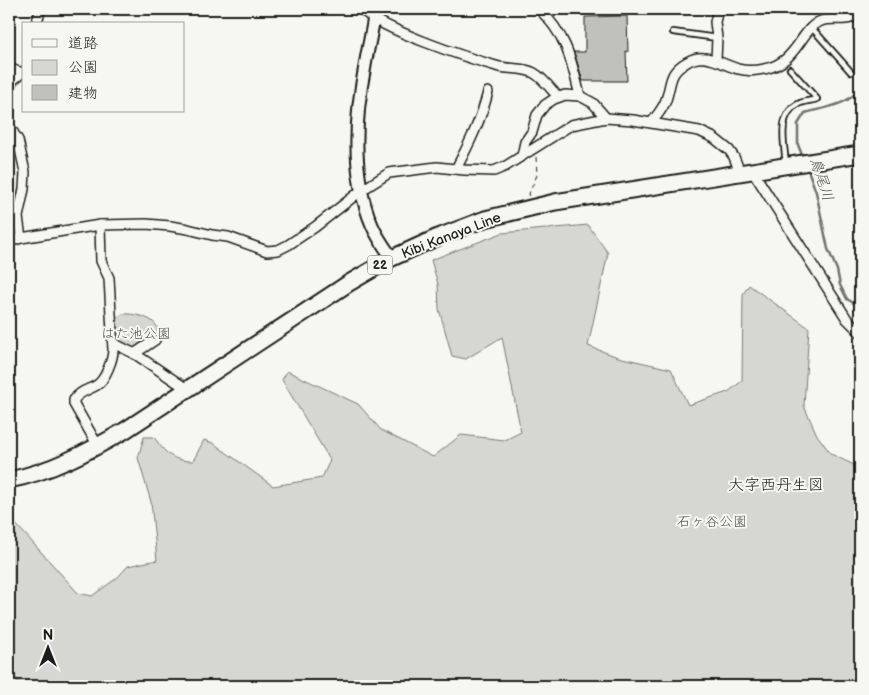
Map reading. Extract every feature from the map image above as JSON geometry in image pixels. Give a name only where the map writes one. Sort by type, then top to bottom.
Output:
[{"type":"main road","name":"Kibi Kanaya Line","points":[[9,480],[64,463],[98,446],[349,282],[392,258],[462,227],[520,210],[569,200],[860,154]]},
{"type":"street","points":[[37,22],[41,9]]},
{"type":"street","points":[[362,9],[375,13],[406,34],[498,67],[528,70],[536,74],[558,97]]},
{"type":"street","points":[[539,9],[552,21],[564,40],[580,96]]},
{"type":"street","points":[[716,60],[717,38],[714,22],[718,9]]},
{"type":"street","points":[[652,122],[664,106],[670,80],[677,69],[694,59],[716,60],[743,70],[758,70],[774,66],[792,53],[812,28],[821,21],[852,19],[860,12]]},
{"type":"street","points":[[375,13],[358,113],[357,148],[362,190],[373,228],[392,258]]},
{"type":"street","points":[[9,68],[22,72]]},
{"type":"street","points":[[9,88],[22,73]]},
{"type":"street","points":[[456,169],[480,120],[488,92]]},
{"type":"street","points":[[522,156],[525,142],[532,132],[538,115],[549,102],[558,97],[572,94],[580,96],[593,103],[606,118]]},
{"type":"street","points":[[9,242],[21,238],[100,225],[126,224],[170,226],[212,236],[228,237],[267,251],[278,250],[314,227],[362,190],[389,173],[437,167],[494,171],[571,125],[606,118],[652,122],[699,131],[714,138],[729,150],[746,171],[847,319],[860,332]]},
{"type":"street","points":[[9,126],[18,140],[24,172],[24,189],[18,217],[21,238]]},
{"type":"street","points":[[98,446],[74,400],[80,393],[99,384],[113,359],[109,278],[101,261],[100,225]]},
{"type":"street","points":[[134,354],[155,340]]},
{"type":"street","points":[[113,343],[134,354],[187,389]]},
{"type":"lane","points":[[812,28],[851,72]]},
{"type":"lane","points":[[673,32],[717,38]]},
{"type":"lane","points":[[790,69],[817,99],[797,104],[786,117],[783,134],[791,164]]},
{"type":"path","points":[[520,210],[531,192],[537,175],[535,148]]},
{"type":"green space","name":"石ヶ谷公園","points":[[588,225],[608,253],[588,346],[618,357],[671,369],[688,405],[728,392],[742,381],[743,294],[749,285],[809,328],[804,406],[817,435],[831,454],[854,465],[860,463],[860,686],[21,686],[9,668],[9,522],[14,522],[78,593],[92,596],[117,578],[128,566],[157,560],[151,502],[138,458],[144,437],[154,437],[170,455],[186,461],[193,461],[204,440],[213,443],[273,486],[322,478],[330,460],[282,380],[287,371],[358,404],[381,430],[433,457],[461,435],[505,440],[521,432],[502,337],[466,359],[452,356],[439,309],[438,284],[431,260],[502,233]]},
{"type":"green space","name":"はた池公園","points":[[123,314],[141,316],[154,322],[157,328],[158,341],[138,354],[116,341],[115,318]]},
{"type":"building","points":[[627,16],[627,81],[583,81],[574,52],[585,52],[585,17]]},
{"type":"waterway","name":"鳥尾川","points":[[803,157],[798,145],[798,124],[805,113],[843,102],[856,94],[860,88]]},
{"type":"waterway","name":"鳥尾川","points":[[807,167],[816,192],[828,249],[837,270],[840,285],[847,299],[855,304],[860,304]]},
{"type":"district","name":"大字西丹生図","points":[[776,484]]}]
